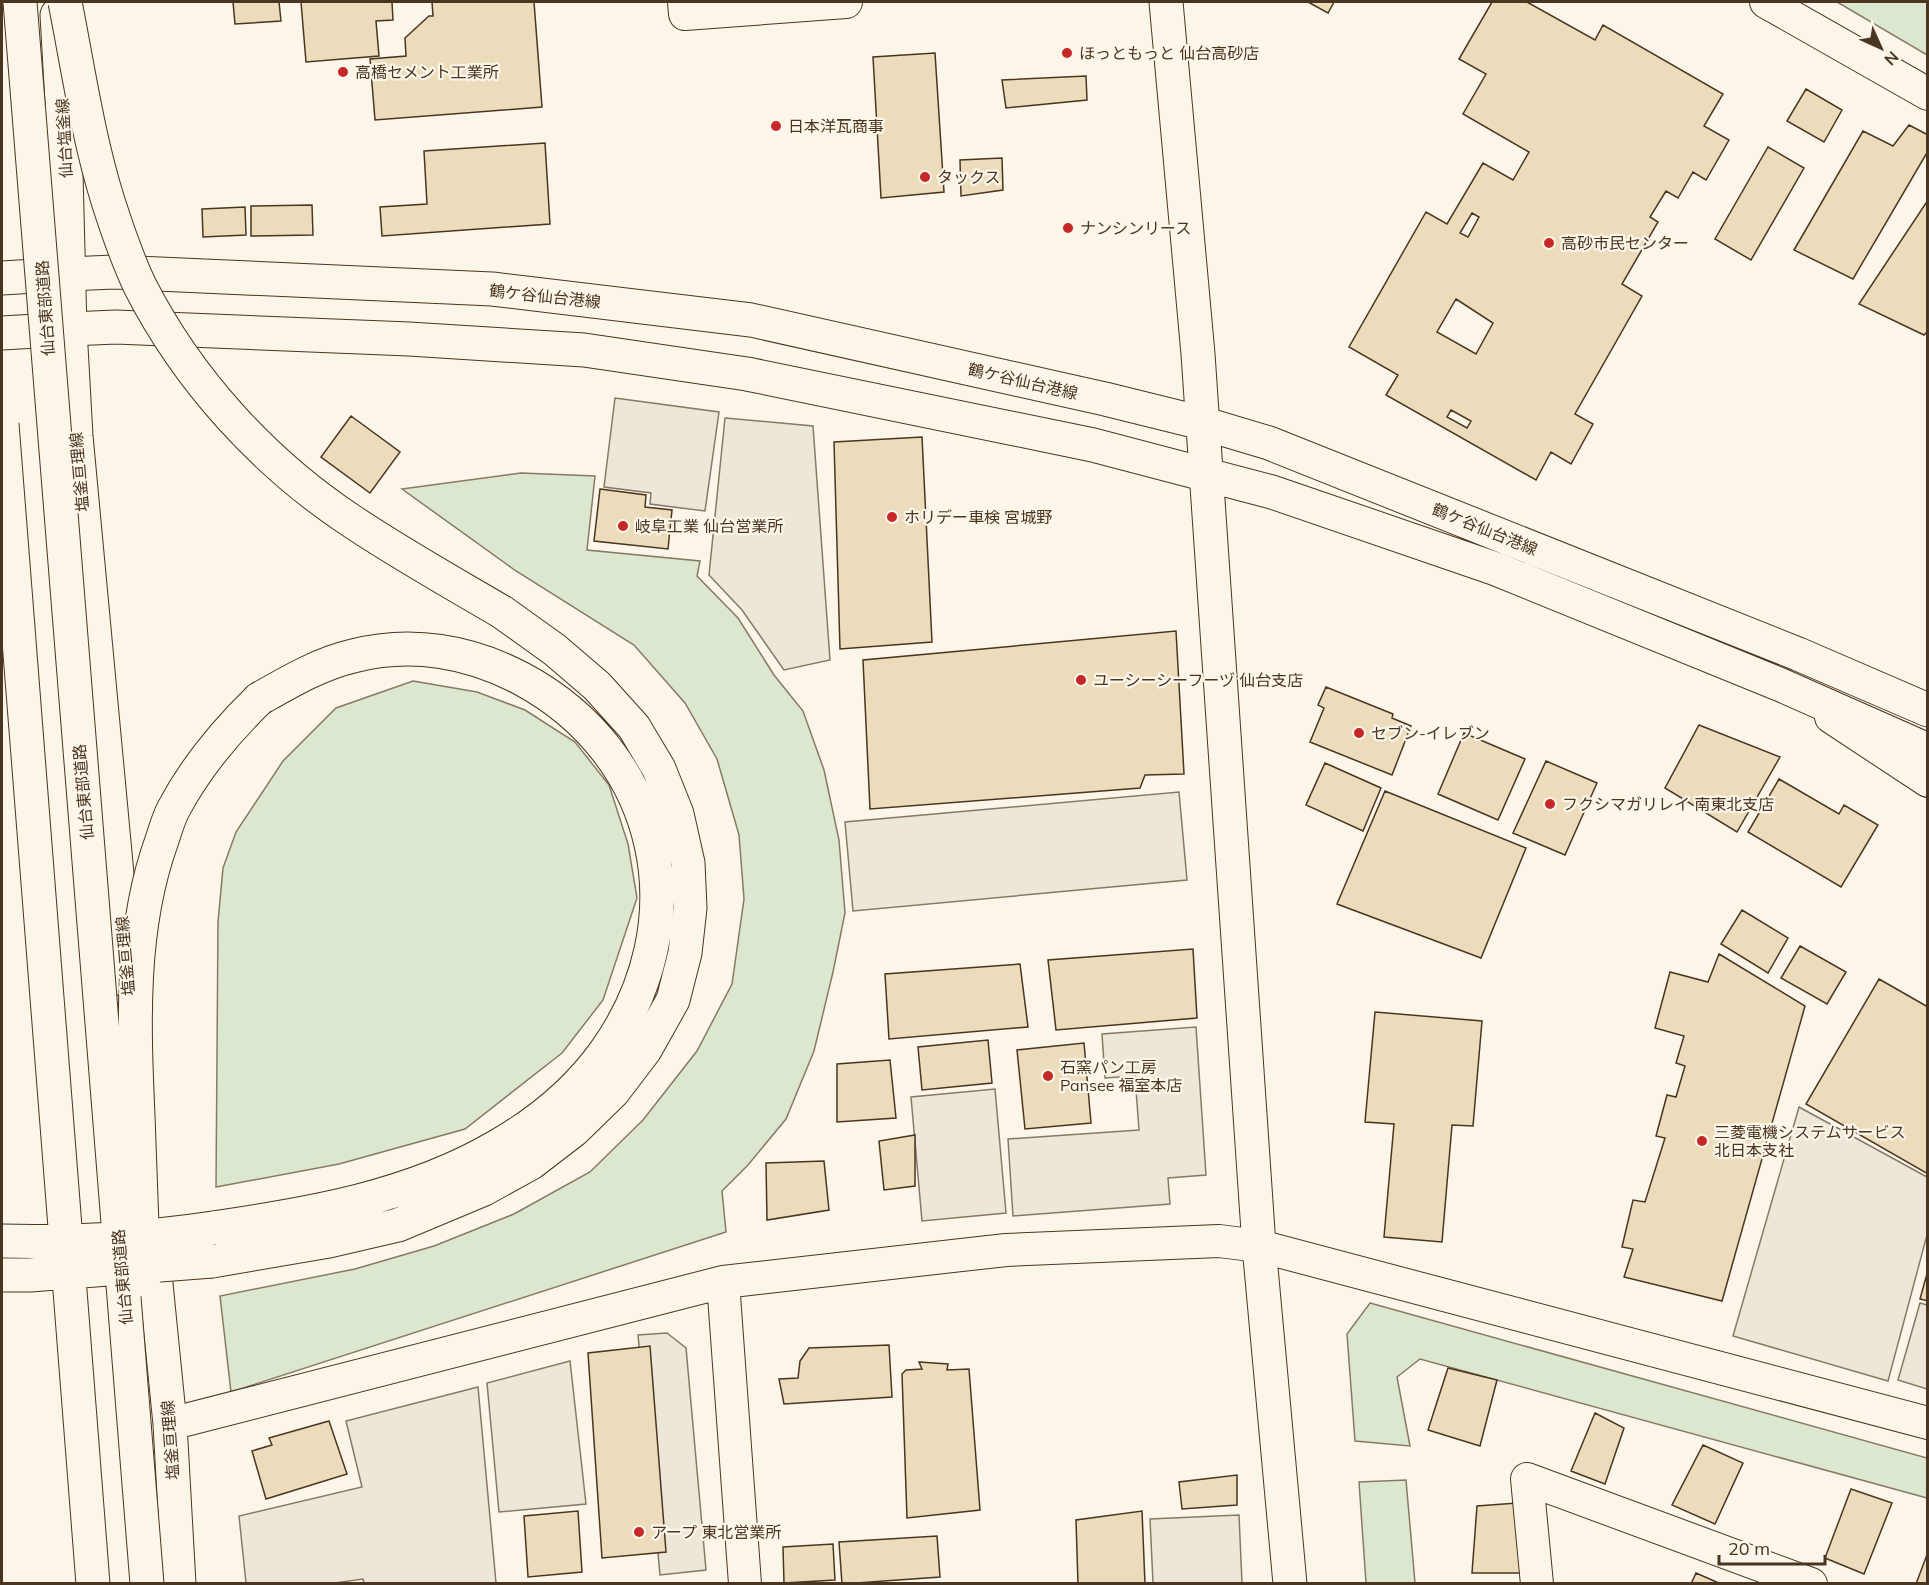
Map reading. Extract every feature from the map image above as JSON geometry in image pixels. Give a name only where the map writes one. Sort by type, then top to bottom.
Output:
[{"type":"main road","name":"仙台東部道路","points":[[20,2],[147,1584]]},
{"type":"main road","name":"仙台塩釜線","points":[[56,2],[66,172],[68,274]]},
{"type":"main road","points":[[2,1275],[53,1274],[212,1261],[398,1225],[484,1189],[531,1163],[574,1130],[613,1092],[645,1050],[673,1000],[686,953],[690,908],[688,863],[677,814],[659,769],[634,727],[597,686],[555,650],[502,612],[349,520],[292,475],[239,426],[204,386],[173,344],[140,285],[108,201],[86,111],[65,2]]},
{"type":"main road","points":[[1166,2],[1206,474],[1259,1246],[1290,1584]]},
{"type":"main road","name":"鶴ケ谷仙台港線","points":[[68,274],[114,272],[492,289],[751,320],[1202,423],[1280,448],[1787,650],[1928,710]]},
{"type":"main road","points":[[2,278],[68,274]]},
{"type":"main road","name":"塩釜亘理線","points":[[68,274],[76,436],[170,1424],[179,1584]]},
{"type":"main road","name":"鶴ケ谷仙台港線","points":[[70,329],[151,328],[409,339],[584,350],[747,374],[1092,445],[1272,492],[1496,570],[1781,685],[1928,750]]},
{"type":"main road","points":[[2,333],[70,329]]},
{"type":"main road","points":[[2,424],[93,1584]]},
{"type":"main road","points":[[2,621],[34,908],[69,1336],[83,1584]]},
{"type":"main road","points":[[2,1241],[33,1242],[162,1234],[326,1210],[390,1192],[444,1172],[496,1147],[573,1090],[605,1052],[630,1010],[647,963],[656,915],[656,866],[646,821],[626,777],[599,740],[569,710],[535,686],[498,666],[457,653],[406,648],[354,656],[304,673],[259,699],[229,728],[200,764],[172,812],[156,856],[143,910],[137,965],[136,1057],[155,1584]]},
{"type":"street","points":[[684,2],[685,14],[846,2]]},
{"type":"street","points":[[1766,2],[1928,94]]},
{"type":"street","points":[[1781,685],[1928,782]]},
{"type":"street","points":[[170,1424],[723,1282],[1005,1250],[1219,1241],[1259,1246],[1928,1423]]},
{"type":"street","points":[[723,1282],[745,1584]]},
{"type":"street","points":[[1537,1584],[1527,1479],[1811,1584]]},
{"type":"green space","points":[[1837,2],[1927,2],[1927,55]]},
{"type":"green space","points":[[521,473],[595,476],[587,550],[700,561],[697,576],[738,618],[774,675],[803,711],[824,770],[839,840],[845,913],[814,1051],[786,1119],[748,1165],[722,1191],[726,1232],[231,1392],[220,1296],[355,1269],[434,1246],[514,1214],[590,1172],[643,1120],[697,1051],[732,984],[744,899],[739,835],[717,759],[685,703],[634,645],[516,571],[402,489]]},
{"type":"green space","points":[[413,681],[477,692],[525,710],[575,742],[609,785],[628,844],[637,898],[603,1000],[562,1053],[465,1129],[339,1164],[216,1187],[218,922],[223,868],[236,832],[283,761],[336,708]]},
{"type":"green space","points":[[1370,1303],[1927,1458],[1927,1498],[1420,1359],[1397,1377],[1410,1446],[1355,1441],[1347,1334]]},
{"type":"green space","points":[[1406,1480],[1415,1583],[1366,1583],[1359,1482]]},
{"type":"shaded area","points":[[615,398],[719,412],[705,511],[650,504],[651,493],[604,487]]},
{"type":"shaded area","points":[[725,418],[813,426],[830,660],[784,670],[742,610],[709,575]]},
{"type":"shaded area","points":[[1179,792],[1187,880],[853,911],[845,822]]},
{"type":"shaded area","points":[[1196,1027],[1206,1175],[1168,1178],[1170,1204],[1013,1216],[1008,1139],[1139,1130],[1135,1076],[1105,1078],[1102,1034]]},
{"type":"shaded area","points":[[995,1089],[1006,1213],[922,1221],[911,1097]]},
{"type":"shaded area","points":[[1799,1107],[1927,1177],[1927,1235],[1888,1381],[1733,1336]]},
{"type":"shaded area","points":[[1920,1303],[1927,1305],[1927,1389],[1898,1380]]},
{"type":"shaded area","points":[[667,1333],[686,1348],[706,1570],[660,1575],[638,1335]]},
{"type":"shaded area","points":[[570,1361],[586,1504],[499,1512],[487,1383]]},
{"type":"shaded area","points":[[478,1387],[496,1583],[364,1584],[363,1579],[327,1584],[246,1583],[239,1516],[362,1487],[346,1421]]},
{"type":"shaded area","points":[[1239,1515],[1242,1583],[1153,1583],[1150,1519]]},
{"type":"building","points":[[233,2],[279,2],[281,21],[235,24]]},
{"type":"building","points":[[301,2],[392,2],[393,20],[376,21],[379,56],[306,62]]},
{"type":"building","points":[[432,2],[534,2],[542,107],[375,120],[370,59],[406,56],[405,38],[429,16],[433,16]]},
{"type":"building","points":[[1308,2],[1334,2],[1328,13]]},
{"type":"building","points":[[1492,2],[1527,2],[1595,40],[1603,25],[1723,94],[1704,126],[1729,140],[1706,180],[1693,172],[1678,198],[1666,191],[1650,217],[1658,222],[1622,284],[1642,296],[1575,414],[1593,424],[1571,464],[1551,452],[1536,480],[1386,395],[1398,375],[1349,347],[1426,212],[1447,224],[1483,163],[1513,180],[1529,152],[1463,114],[1486,74],[1459,59]],"holes":[[[1472,213],[1479,217],[1468,237],[1460,233]],[[1456,299],[1493,323],[1476,354],[1437,332]],[[1451,410],[1471,421],[1467,428],[1447,417]]]},
{"type":"building","points":[[935,53],[944,192],[881,198],[873,57]]},
{"type":"building","points":[[1086,76],[1087,100],[1006,108],[1002,80]]},
{"type":"building","points":[[1806,89],[1842,110],[1824,142],[1787,121]]},
{"type":"building","points":[[1909,125],[1928,135],[1928,151],[1853,279],[1794,250],[1863,131],[1893,146]]},
{"type":"building","points":[[545,143],[550,224],[382,236],[380,207],[427,204],[424,151]]},
{"type":"building","points":[[1768,147],[1804,168],[1751,260],[1715,239]]},
{"type":"building","points":[[1002,158],[1003,190],[961,196],[960,160]]},
{"type":"building","points":[[1928,200],[1928,331],[1924,335],[1859,304]]},
{"type":"building","points":[[312,205],[313,235],[251,236],[251,206]]},
{"type":"building","points":[[245,207],[246,235],[203,237],[202,209]]},
{"type":"building","points":[[351,416],[400,452],[370,493],[321,457]]},
{"type":"building","points":[[922,437],[932,642],[840,649],[834,442]]},
{"type":"building","points":[[600,489],[646,495],[645,507],[672,510],[668,549],[594,541]]},
{"type":"building","points":[[1176,631],[1184,774],[1145,775],[1140,788],[870,809],[863,660]]},
{"type":"building","points":[[1326,687],[1393,714],[1392,718],[1411,726],[1392,775],[1310,742],[1324,708],[1318,705]]},
{"type":"building","points":[[1699,725],[1780,757],[1737,832],[1665,788]]},
{"type":"building","points":[[1464,733],[1525,759],[1498,820],[1438,794]]},
{"type":"building","points":[[1546,761],[1597,783],[1565,855],[1513,833]]},
{"type":"building","points":[[1325,763],[1381,788],[1363,831],[1306,805]]},
{"type":"building","points":[[1779,779],[1839,814],[1844,805],[1878,825],[1841,887],[1748,832]]},
{"type":"building","points":[[1385,791],[1526,848],[1481,958],[1337,904]]},
{"type":"building","points":[[1742,910],[1788,938],[1768,973],[1721,944]]},
{"type":"building","points":[[1800,946],[1846,972],[1827,1004],[1781,978]]},
{"type":"building","points":[[1193,949],[1197,1018],[1056,1030],[1048,960]]},
{"type":"building","points":[[1719,954],[1805,1006],[1722,1301],[1624,1277],[1633,1249],[1622,1247],[1633,1200],[1645,1202],[1665,1138],[1656,1136],[1667,1095],[1676,1097],[1685,1066],[1676,1063],[1684,1036],[1655,1028],[1670,972],[1708,982]]},
{"type":"building","points":[[1020,964],[1028,1027],[889,1039],[885,974]]},
{"type":"building","points":[[1879,979],[1928,1007],[1928,1174],[1806,1104]]},
{"type":"building","points":[[1375,1012],[1482,1021],[1473,1126],[1452,1125],[1442,1242],[1384,1237],[1394,1124],[1365,1122]]},
{"type":"building","points":[[988,1040],[992,1083],[922,1090],[918,1047]]},
{"type":"building","points":[[1084,1043],[1091,1123],[1025,1129],[1017,1050]]},
{"type":"building","points":[[890,1060],[896,1118],[837,1122],[837,1064]]},
{"type":"building","points":[[915,1135],[915,1186],[884,1190],[879,1141]]},
{"type":"building","points":[[824,1161],[829,1210],[767,1220],[766,1163]]},
{"type":"building","points":[[1928,1270],[1928,1301],[1920,1299]]},
{"type":"building","points":[[889,1345],[892,1397],[784,1404],[779,1379],[798,1378],[800,1361],[809,1348]]},
{"type":"building","points":[[650,1346],[666,1552],[602,1558],[588,1353]]},
{"type":"building","points":[[919,1362],[948,1364],[947,1370],[969,1369],[980,1510],[907,1518],[902,1374],[906,1370],[922,1369]]},
{"type":"building","points":[[1448,1368],[1497,1380],[1480,1446],[1428,1430]]},
{"type":"building","points":[[1595,1413],[1624,1428],[1605,1484],[1571,1471]]},
{"type":"building","points":[[329,1421],[347,1474],[266,1499],[252,1451],[272,1445],[269,1438]]},
{"type":"building","points":[[1703,1445],[1743,1463],[1715,1524],[1672,1505]]},
{"type":"building","points":[[1237,1475],[1237,1505],[1182,1509],[1179,1482]]},
{"type":"building","points":[[1851,1489],[1892,1503],[1864,1574],[1825,1558]]},
{"type":"building","points":[[1517,1503],[1521,1573],[1472,1573],[1477,1506]]},
{"type":"building","points":[[578,1511],[582,1572],[528,1577],[524,1516]]},
{"type":"building","points":[[1142,1511],[1145,1584],[1078,1584],[1076,1520]]},
{"type":"building","points":[[937,1536],[940,1577],[842,1584],[839,1542]]},
{"type":"building","points":[[833,1544],[835,1580],[784,1583],[783,1547]]},
{"type":"building","points":[[1928,1552],[1928,1584],[1916,1584]]},
{"type":"building","points":[[1696,1573],[1721,1584],[1691,1584]]},
{"type":"place","name":"ほっともっと 仙台高砂店","points":[[1067,53]]},
{"type":"place","name":"高橋セメント工業所","points":[[343,72]]},
{"type":"place","name":"日本洋瓦商事","points":[[776,126]]},
{"type":"place","name":"タックス","points":[[925,177]]},
{"type":"place","name":"ナンシンリース","points":[[1068,228]]},
{"type":"place","name":"高砂市民センター","points":[[1549,243]]},
{"type":"place","name":"ホリデー車検 宮城野","points":[[892,517]]},
{"type":"place","name":"岐阜工業 仙台営業所","points":[[623,526]]},
{"type":"place","name":"ユーシーシーフーヅ 仙台支店","points":[[1081,680]]},
{"type":"place","name":"セブン-イレブン","points":[[1359,733]]},
{"type":"place","name":"フクシマガリレイ 南東北支店","points":[[1550,804]]},
{"type":"place","name":"石窯パン工房 Pansee 福室本店","points":[[1048,1076]]},
{"type":"place","name":"三菱電機システムサービス 北日本支社","points":[[1702,1141]]},
{"type":"place","name":"アープ 東北営業所","points":[[639,1532]]}]
